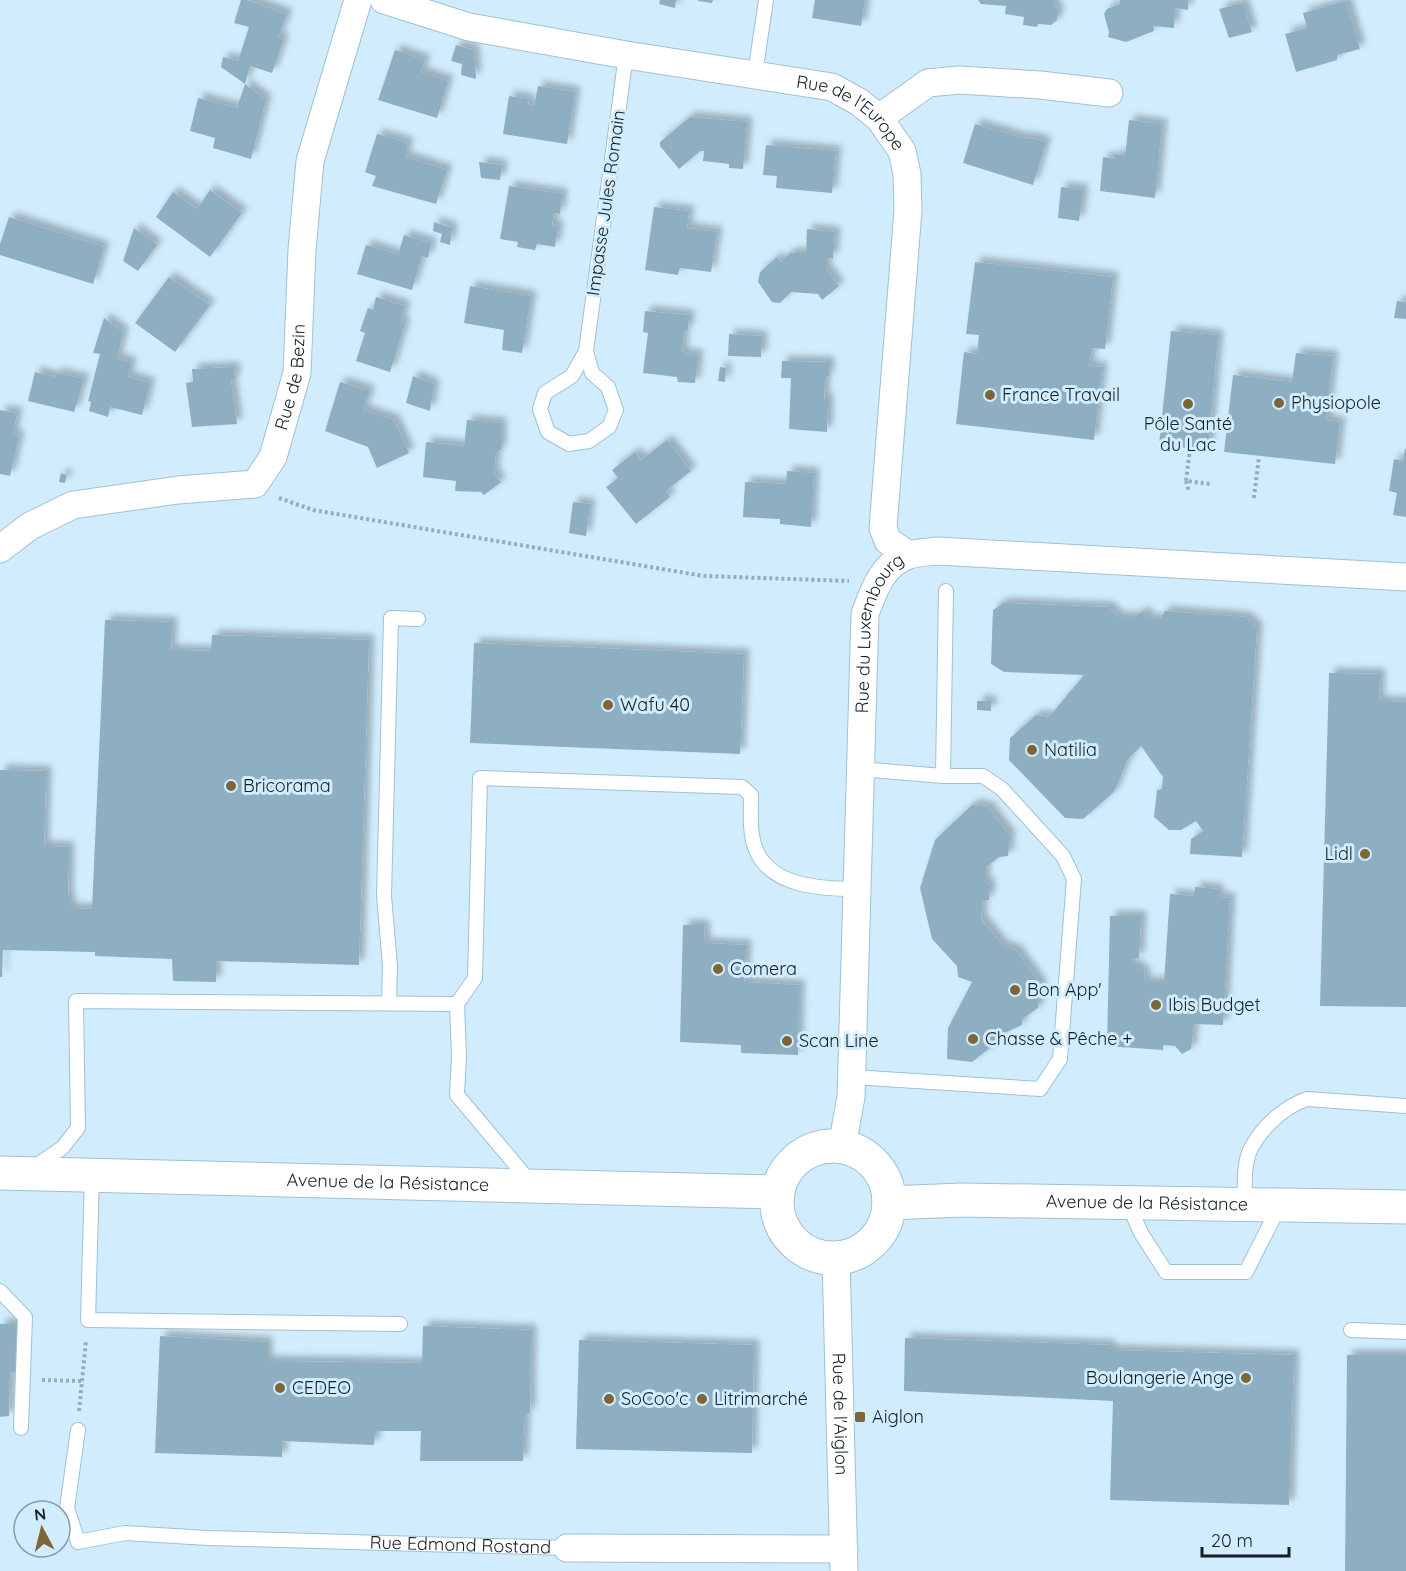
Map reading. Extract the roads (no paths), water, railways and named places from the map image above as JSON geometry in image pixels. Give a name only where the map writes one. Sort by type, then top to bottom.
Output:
[{"type":"main road","points":[[842,1146],[861,1153],[876,1166],[886,1184],[889,1203],[886,1220],[879,1235],[860,1251],[836,1258],[819,1257],[804,1250],[791,1239],[782,1225],[777,1209],[778,1192],[785,1172],[801,1156],[820,1148],[842,1146]]},
{"type":"main road","name":"Avenue de la Résistance","points":[[13,1173],[778,1192]]},
{"type":"main road","name":"Avenue de la Résistance","points":[[889,1203],[962,1200],[1406,1206]]},
{"type":"street","name":"Rue de Bezin","points":[[0,549],[30,526],[73,505],[178,490],[255,484],[273,457],[297,373],[302,250],[310,160],[358,0]]},
{"type":"street","name":"Rue de l'Europe","points":[[384,0],[469,27],[626,55],[832,87],[859,102],[879,118],[902,151],[907,174],[908,210],[883,528],[888,542],[909,555]]},
{"type":"street","points":[[879,118],[928,83],[959,80],[1040,85],[1109,93]]},
{"type":"street","name":"Rue du Luxembourg","points":[[842,1146],[851,1097],[852,1077],[865,614],[878,582],[887,568],[909,555],[938,551],[1406,577]]},
{"type":"street","name":"Rue de l'Aiglon","points":[[836,1258],[844,1560]]},
{"type":"street","name":"Rue Edmond Rostand","points":[[567,1548],[844,1560]]},
{"type":"lane","points":[[755,74],[766,0]]},
{"type":"lane","name":"Impasse Jules Romain","points":[[586,351],[592,373],[608,387],[616,410],[609,427],[589,441],[569,444],[548,432],[540,409],[545,393],[572,376],[586,351],[626,55]]},
{"type":"lane","points":[[943,776],[946,591]]},
{"type":"lane","points":[[389,1003],[390,966],[384,896],[392,618],[418,619]]},
{"type":"lane","points":[[852,1077],[1040,1089],[1060,1059],[1074,879],[1063,856],[1002,789],[983,776],[943,776],[860,769]]},
{"type":"lane","points":[[533,1186],[457,1095],[459,1055],[457,1004],[475,978],[480,778],[742,787],[751,795],[751,830],[755,849],[764,865],[778,876],[793,882],[836,889],[857,889]]},
{"type":"lane","points":[[13,1173],[62,1148],[78,1128],[76,1001],[457,1004]]},
{"type":"lane","points":[[1245,1204],[1246,1170],[1251,1149],[1272,1120],[1292,1104],[1307,1099],[1406,1106]]},
{"type":"lane","points":[[92,1175],[88,1320],[400,1324]]},
{"type":"lane","points":[[1127,1202],[1141,1233],[1166,1272],[1246,1272],[1281,1205]]},
{"type":"lane","points":[[0,1291],[25,1317],[21,1428]]},
{"type":"lane","points":[[1351,1330],[1406,1332]]},
{"type":"lane","name":"Rue Edmond Rostand","points":[[78,1430],[68,1508],[78,1542],[125,1533],[220,1539],[567,1548]]},
{"type":"place","name":"France Travail","points":[[990,395]]},
{"type":"place","name":"Physiopole","points":[[1279,403]]},
{"type":"place","name":"Pôle Santé du Lac","points":[[1188,404]]},
{"type":"place","name":"Wafu 40","points":[[608,705]]},
{"type":"place","name":"Natilia","points":[[1032,750]]},
{"type":"place","name":"Bricorama","points":[[231,786]]},
{"type":"place","name":"Lidl","points":[[1365,854]]},
{"type":"place","name":"Comera","points":[[718,969]]},
{"type":"place","name":"Bon App'","points":[[1015,990]]},
{"type":"place","name":"Ibis Budget","points":[[1156,1005]]},
{"type":"place","name":"Chasse & Pêche +","points":[[973,1039]]},
{"type":"place","name":"Scan Line","points":[[787,1041]]},
{"type":"place","name":"Boulangerie Ange","points":[[1246,1378]]},
{"type":"place","name":"CEDEO","points":[[280,1388]]},
{"type":"place","name":"SoCoo'c","points":[[609,1399]]},
{"type":"place","name":"Litrimarché","points":[[702,1399]]},
{"type":"place","name":"Aiglon","points":[[860,1417]]}]
